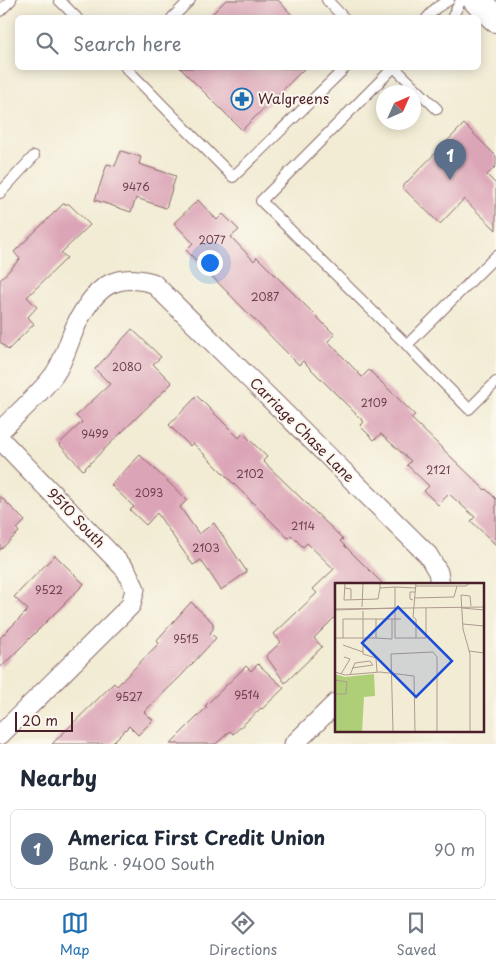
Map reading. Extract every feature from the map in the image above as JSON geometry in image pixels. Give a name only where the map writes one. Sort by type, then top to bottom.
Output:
[{"type":"main road","points":[[476,0],[496,19]]},
{"type":"street","name":"Carriage Chase Lane","points":[[0,431],[54,375],[65,358],[79,320],[91,301],[104,286],[122,279],[139,278],[154,283],[428,556],[438,572],[440,583]]},
{"type":"street","name":"9510 South","points":[[0,439],[126,570],[134,589],[131,605],[0,736]]},
{"type":"street","points":[[294,744],[335,704]]},
{"type":"lane","points":[[0,11],[11,0]]},
{"type":"lane","points":[[59,0],[73,15]]},
{"type":"lane","points":[[175,15],[190,0]]},
{"type":"lane","points":[[327,0],[341,15]]},
{"type":"lane","points":[[430,15],[436,8],[449,0]]},
{"type":"lane","points":[[454,15],[461,0]]},
{"type":"lane","points":[[128,70],[232,177],[343,70]]},
{"type":"lane","points":[[392,70],[261,201],[408,345],[414,354],[469,409],[496,382]]},
{"type":"lane","points":[[396,70],[437,109]]},
{"type":"lane","points":[[0,193],[34,156]]},
{"type":"lane","points":[[408,345],[496,256]]},
{"type":"building","points":[[226,0],[278,0],[292,15],[211,15]]},
{"type":"building","name":"Walgreens","points":[[182,70],[303,70],[242,130]]},
{"type":"building","points":[[464,124],[496,156],[496,166],[487,175],[496,184],[496,230],[464,199],[440,224],[402,187]]},
{"type":"building","points":[[121,151],[141,157],[139,164],[176,176],[166,208],[136,198],[131,212],[95,200],[107,164],[115,166]]},
{"type":"building","points":[[198,200],[217,220],[223,214],[239,230],[231,237],[254,261],[257,257],[335,335],[328,341],[362,377],[369,370],[415,415],[411,418],[496,499],[496,545],[471,521],[475,517],[449,494],[438,505],[424,491],[429,486],[407,465],[411,461],[381,434],[374,440],[360,426],[364,422],[303,361],[299,365],[186,250],[193,243],[174,223]]},
{"type":"building","points":[[63,204],[69,204],[90,225],[61,253],[67,258],[27,297],[37,307],[28,317],[34,324],[8,350],[0,342],[0,280],[20,259],[14,252]]},
{"type":"building","points":[[132,329],[161,357],[153,364],[172,383],[83,470],[59,444],[82,422],[76,416],[110,384],[95,369]]},
{"type":"building","points":[[197,396],[239,438],[243,433],[267,457],[263,461],[343,539],[340,541],[382,583],[335,583],[335,617],[314,638],[322,647],[285,683],[266,656],[281,642],[274,634],[317,593],[313,589],[334,569],[307,543],[303,547],[291,535],[288,538],[193,443],[190,446],[169,425]]},
{"type":"building","points":[[140,455],[187,500],[180,507],[199,534],[214,523],[247,572],[221,590],[201,560],[193,565],[157,513],[146,525],[130,510],[134,507],[111,485]]},
{"type":"building","points":[[0,496],[25,521],[17,529],[19,532],[0,550]]},
{"type":"building","points":[[55,555],[84,584],[0,668],[0,638],[28,610],[14,597]]},
{"type":"building","points":[[191,602],[213,623],[213,629],[210,633],[216,638],[144,712],[153,720],[138,735],[129,726],[111,744],[52,744],[114,683],[117,686],[159,643],[156,641]]},
{"type":"building","points":[[258,664],[284,688],[262,709],[233,734],[230,731],[216,744],[170,744],[246,666],[251,671]]},
{"type":"place","name":"Walgreens","points":[[242,99]]},
{"type":"place","name":"America First Credit Union","points":[[450,180]]}]
